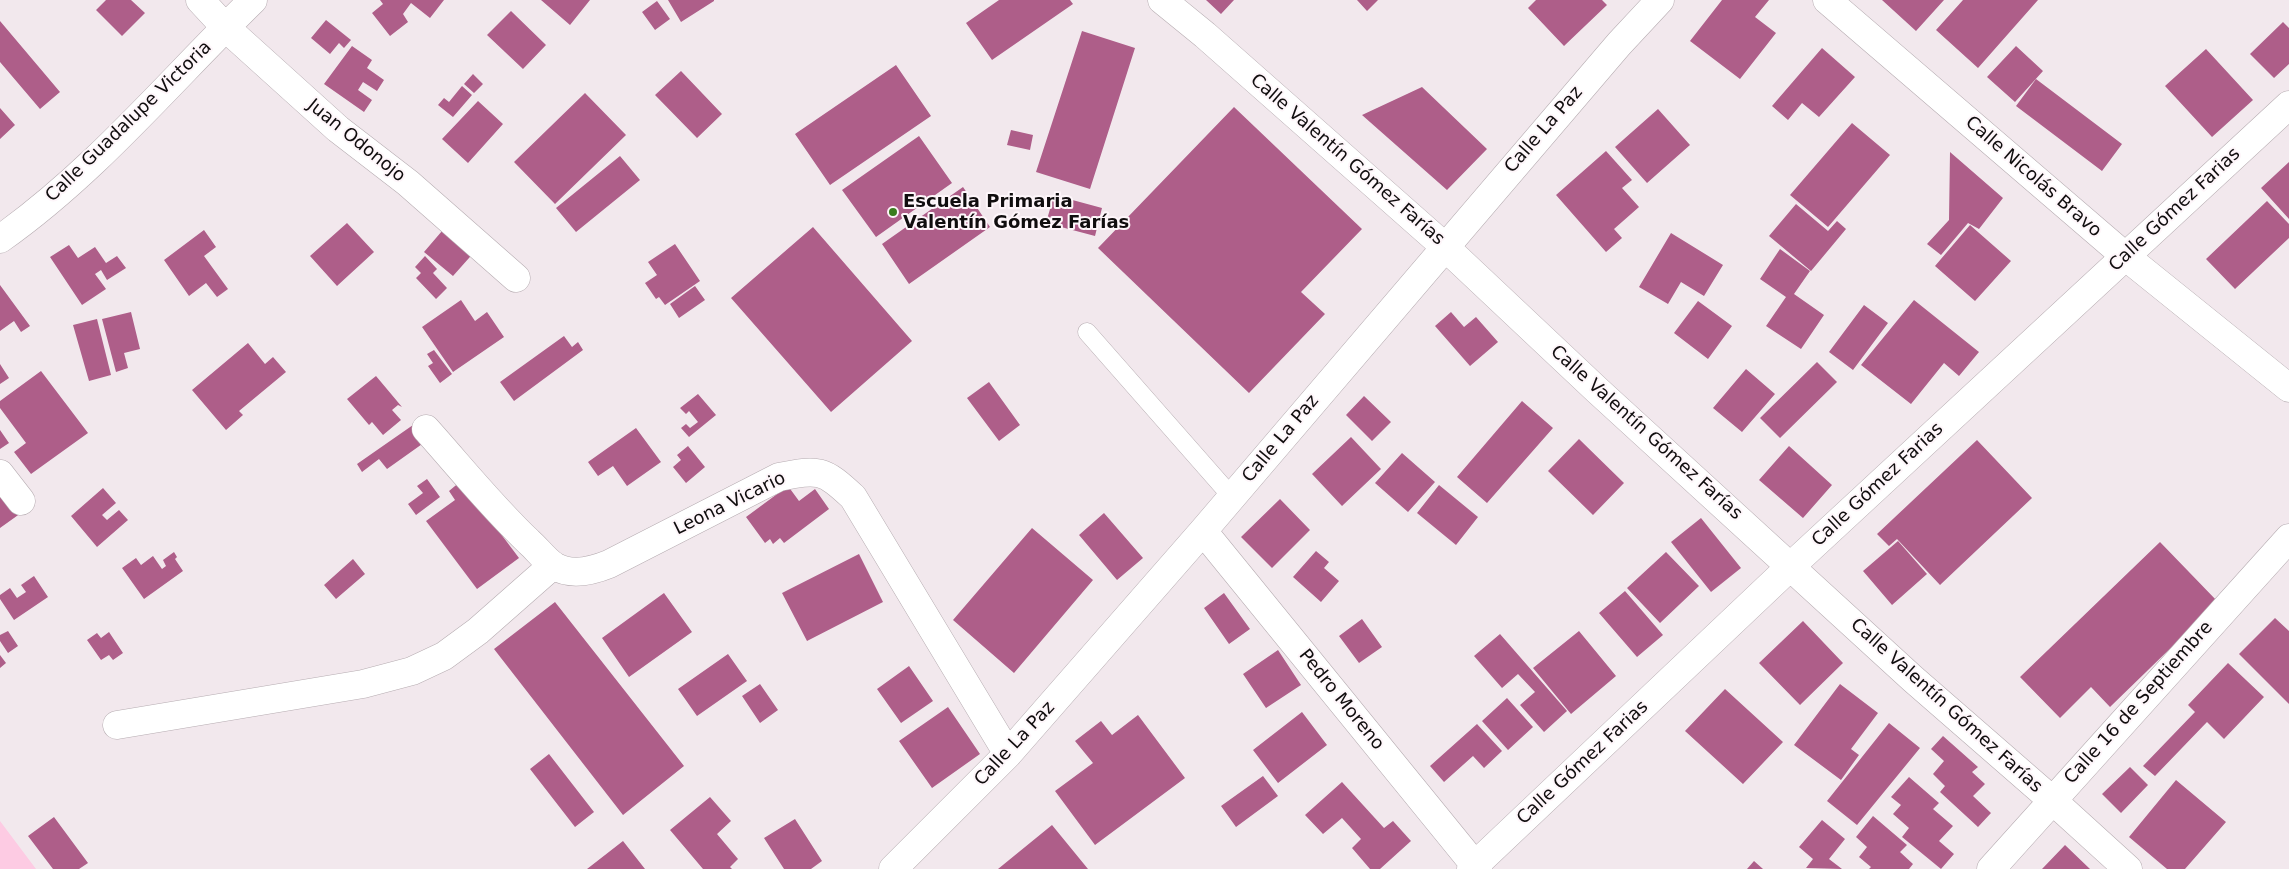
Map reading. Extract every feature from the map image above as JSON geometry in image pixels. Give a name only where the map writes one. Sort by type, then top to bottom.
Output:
[{"type":"street","name":"Juan Odonojo","points":[[200,0],[225,27],[338,129],[408,183],[516,278]]},
{"type":"street","name":"Calle Guadalupe Victoria","points":[[0,239],[26,221],[103,152],[253,0]]},
{"type":"street","name":"Calle Valentín Gómez Farías","points":[[1162,0],[1205,35],[1444,246],[1597,390],[1913,679],[2128,869]]},
{"type":"street","name":"Calle La Paz","points":[[893,869],[1008,754],[1203,531],[1444,246],[1619,44],[1660,0]]},
{"type":"street","name":"Calle Nicolás Bravo","points":[[1827,0],[2125,256],[2289,388]]},
{"type":"street","name":"Calle Gómez Farias","points":[[1474,868],[1791,566],[2289,105]]},
{"type":"street","name":"Leona Vicario","points":[[426,429],[517,531],[554,565],[567,571],[595,570],[779,477],[809,471],[832,477],[853,497],[1008,754]]},
{"type":"street","points":[[0,474],[22,501]]},
{"type":"street","name":"Pedro Moreno","points":[[1203,531],[1474,868]]},
{"type":"street","name":"Calle 16 de Septiembre","points":[[1991,869],[2289,538]]},
{"type":"street","points":[[117,725],[363,684],[412,671],[444,656],[478,631],[554,565]]},
{"type":"lane","points":[[1086,332],[1232,497]]},
{"type":"shaded area","points":[[0,821],[36,869],[0,869]]},
{"type":"building","points":[[106,0],[131,0],[145,13],[122,36],[96,10]]},
{"type":"building","points":[[380,0],[444,0],[430,18],[411,3],[403,14],[408,22],[390,36],[372,13],[383,4]]},
{"type":"building","points":[[541,0],[590,0],[570,25]]},
{"type":"building","points":[[668,0],[714,0],[714,1],[681,22]]},
{"type":"building","points":[[999,0],[1070,0],[1073,4],[992,60],[966,23]]},
{"type":"building","points":[[1206,0],[1234,0],[1221,14]]},
{"type":"building","points":[[1357,0],[1378,0],[1367,11]]},
{"type":"building","points":[[1536,0],[1602,0],[1607,5],[1564,46],[1528,8]]},
{"type":"building","points":[[1722,0],[1769,0],[1755,17],[1776,33],[1740,79],[1690,41]]},
{"type":"building","points":[[1882,0],[1944,0],[1916,31]]},
{"type":"building","points":[[1963,0],[2038,0],[1978,68],[1936,30]]},
{"type":"building","points":[[657,1],[670,19],[655,30],[642,12]]},
{"type":"building","points":[[511,11],[546,45],[523,69],[487,35]]},
{"type":"building","points":[[326,20],[351,40],[344,48],[339,43],[330,54],[311,38]]},
{"type":"building","points":[[0,21],[60,92],[40,109],[0,62]]},
{"type":"building","points":[[2283,22],[2289,28],[2289,64],[2274,78],[2250,54]]},
{"type":"building","points":[[1082,31],[1135,48],[1090,189],[1036,172]]},
{"type":"building","points":[[352,46],[372,60],[367,68],[384,80],[377,91],[363,82],[358,90],[372,100],[364,112],[324,84]]},
{"type":"building","points":[[2016,46],[2043,71],[2015,102],[1987,77]]},
{"type":"building","points":[[1822,48],[1855,77],[1819,117],[1802,103],[1788,120],[1772,106]]},
{"type":"building","points":[[2206,49],[2253,100],[2212,137],[2165,86]]},
{"type":"building","points":[[896,65],[931,116],[830,185],[795,134]]},
{"type":"building","points":[[681,71],[722,114],[697,138],[655,95]]},
{"type":"building","points":[[473,74],[483,84],[474,93],[464,84]]},
{"type":"building","points":[[2036,79],[2122,144],[2102,171],[2016,106]]},
{"type":"building","points":[[462,86],[472,95],[453,117],[438,105],[444,98],[449,102]]},
{"type":"building","points":[[1422,87],[1487,149],[1447,190],[1362,115]]},
{"type":"building","points":[[585,93],[626,135],[555,204],[514,162]]},
{"type":"building","points":[[478,101],[503,124],[468,163],[442,139]]},
{"type":"building","points":[[1234,107],[1362,229],[1301,292],[1325,314],[1249,393],[1098,248]]},
{"type":"building","points":[[0,108],[15,125],[0,139]]},
{"type":"building","points":[[1658,109],[1690,145],[1647,183],[1615,147]]},
{"type":"building","points":[[1852,123],[1890,155],[1828,227],[1790,195]]},
{"type":"building","points":[[1011,130],[1033,135],[1030,150],[1007,145]]},
{"type":"building","points":[[919,136],[952,183],[876,237],[842,190]]},
{"type":"building","points":[[1606,151],[1632,180],[1622,188],[1639,207],[1614,229],[1622,238],[1606,252],[1556,195]]},
{"type":"building","points":[[1950,152],[2003,198],[1979,229],[1968,223],[1941,255],[1927,244],[1949,220]]},
{"type":"building","points":[[620,156],[640,180],[576,232],[556,208]]},
{"type":"building","points":[[2289,162],[2289,219],[2261,188]]},
{"type":"building","points":[[963,187],[990,227],[909,284],[882,244]]},
{"type":"building","points":[[1054,195],[1102,208],[1095,236],[1046,223]]},
{"type":"building","points":[[2267,201],[2289,224],[2289,238],[2235,289],[2206,259]]},
{"type":"building","points":[[1796,204],[1828,231],[1837,221],[1846,229],[1811,271],[1769,236]]},
{"type":"building","points":[[347,223],[374,252],[337,286],[310,256]]},
{"type":"building","points":[[448,224],[477,249],[453,276],[424,252]]},
{"type":"building","points":[[1970,225],[2011,261],[1975,301],[1935,266]]},
{"type":"building","points":[[813,227],[912,341],[831,412],[731,298]]},
{"type":"building","points":[[204,230],[216,247],[204,256],[228,289],[217,297],[206,283],[189,296],[164,260]]},
{"type":"building","points":[[1671,233],[1723,265],[1704,296],[1681,282],[1668,304],[1639,287]]},
{"type":"building","points":[[675,244],[700,281],[665,305],[659,297],[656,299],[645,283],[657,275],[648,262]]},
{"type":"building","points":[[69,245],[78,258],[95,247],[106,263],[117,256],[126,268],[107,280],[101,270],[95,274],[106,289],[82,305],[50,257]]},
{"type":"building","points":[[1780,249],[1810,271],[1794,294],[1824,315],[1801,349],[1766,326],[1786,297],[1760,279]]},
{"type":"building","points":[[425,256],[437,269],[433,273],[447,288],[436,299],[416,278],[421,273],[415,267]]},
{"type":"building","points":[[0,285],[30,326],[21,332],[14,321],[0,331]]},
{"type":"building","points":[[695,286],[705,300],[679,318],[670,304]]},
{"type":"building","points":[[461,300],[475,321],[487,312],[504,337],[453,372],[422,327]]},
{"type":"building","points":[[1914,300],[1979,352],[1959,376],[1944,363],[1911,404],[1861,365]]},
{"type":"building","points":[[1698,301],[1732,326],[1708,359],[1674,333]]},
{"type":"building","points":[[1864,305],[1888,323],[1853,370],[1829,352]]},
{"type":"building","points":[[131,312],[140,349],[124,353],[128,368],[116,372],[102,319]]},
{"type":"building","points":[[1451,312],[1464,327],[1476,317],[1498,342],[1470,366],[1435,326]]},
{"type":"building","points":[[97,319],[111,375],[89,381],[73,325]]},
{"type":"building","points":[[564,336],[572,347],[578,342],[583,350],[514,401],[500,382]]},
{"type":"building","points":[[248,343],[265,364],[273,357],[286,372],[239,411],[243,415],[226,430],[192,390]]},
{"type":"building","points":[[434,350],[452,374],[440,383],[428,366],[433,363],[427,354]]},
{"type":"building","points":[[1817,362],[1837,382],[1780,438],[1760,418]]},
{"type":"building","points":[[0,364],[9,378],[0,384]]},
{"type":"building","points":[[1746,369],[1775,394],[1742,432],[1713,408]]},
{"type":"building","points":[[41,371],[88,433],[31,474],[14,452],[26,443],[0,408],[0,401]]},
{"type":"building","points":[[376,376],[402,407],[398,405],[392,410],[401,420],[383,435],[372,422],[369,425],[347,399]]},
{"type":"building","points":[[989,382],[1020,425],[999,441],[967,398]]},
{"type":"building","points":[[698,394],[716,415],[689,437],[681,428],[686,424],[690,428],[698,422],[689,411],[686,414],[680,408]]},
{"type":"building","points":[[1364,396],[1391,422],[1372,441],[1346,415]]},
{"type":"building","points":[[1522,401],[1553,428],[1487,503],[1457,477]]},
{"type":"building","points":[[413,425],[425,442],[387,469],[379,459],[362,472],[357,464]]},
{"type":"building","points":[[636,428],[661,462],[627,486],[613,466],[598,476],[588,462]]},
{"type":"building","points":[[0,430],[9,443],[0,449]]},
{"type":"building","points":[[1351,437],[1381,469],[1342,506],[1312,474]]},
{"type":"building","points":[[1579,439],[1624,483],[1593,515],[1548,471]]},
{"type":"building","points":[[1977,440],[2032,498],[1940,585],[1897,539],[1889,546],[1877,534]]},
{"type":"building","points":[[688,446],[705,467],[686,483],[673,467],[681,460],[677,455]]},
{"type":"building","points":[[1789,446],[1832,485],[1803,518],[1759,480]]},
{"type":"building","points":[[1402,453],[1435,482],[1408,512],[1375,483]]},
{"type":"building","points":[[427,479],[440,497],[416,515],[408,504],[423,493],[417,486]]},
{"type":"building","points":[[461,481],[519,558],[477,589],[426,521],[455,500],[449,491]]},
{"type":"building","points":[[1439,485],[1478,517],[1456,545],[1417,513]]},
{"type":"building","points":[[0,486],[21,513],[0,528]]},
{"type":"building","points":[[788,486],[799,501],[815,489],[829,509],[784,543],[780,538],[773,544],[770,539],[765,543],[746,517]]},
{"type":"building","points":[[103,488],[116,503],[102,515],[107,520],[119,510],[128,520],[97,547],[71,516]]},
{"type":"building","points":[[1280,499],[1310,530],[1272,568],[1241,537]]},
{"type":"building","points":[[1104,513],[1143,558],[1117,580],[1079,535]]},
{"type":"building","points":[[1701,518],[1741,568],[1711,592],[1671,542]]},
{"type":"building","points":[[1032,528],[1093,580],[1014,673],[953,620]]},
{"type":"building","points":[[1898,541],[1927,574],[1892,605],[1863,571]]},
{"type":"building","points":[[2160,542],[2218,602],[2110,707],[2091,687],[2060,718],[2020,677]]},
{"type":"building","points":[[1316,551],[1329,562],[1324,568],[1339,581],[1321,602],[1293,577]]},
{"type":"building","points":[[174,552],[177,557],[175,559],[183,571],[144,599],[122,568],[136,558],[141,565],[153,556],[162,569],[166,566],[163,560]]},
{"type":"building","points":[[1666,552],[1699,586],[1660,623],[1627,588]]},
{"type":"building","points":[[859,554],[883,602],[807,641],[782,593]]},
{"type":"building","points":[[353,559],[365,574],[336,599],[324,585]]},
{"type":"building","points":[[34,576],[48,597],[14,620],[0,599],[0,595],[10,588],[17,598],[26,592],[21,585]]},
{"type":"building","points":[[1625,591],[1663,635],[1637,657],[1599,613]]},
{"type":"building","points":[[664,593],[692,632],[629,677],[602,638]]},
{"type":"building","points":[[1224,593],[1250,629],[1229,644],[1204,608]]},
{"type":"building","points":[[555,602],[684,766],[623,815],[494,649]]},
{"type":"building","points":[[2275,618],[2289,631],[2289,704],[2239,654]]},
{"type":"building","points":[[1362,619],[1382,647],[1359,663],[1339,636]]},
{"type":"building","points":[[1803,621],[1843,663],[1800,705],[1759,663]]},
{"type":"building","points":[[8,631],[18,646],[8,653],[0,641],[0,635]]},
{"type":"building","points":[[1579,631],[1616,676],[1571,714],[1533,668]]},
{"type":"building","points":[[109,632],[123,653],[113,660],[109,655],[101,660],[87,640],[97,633],[101,638]]},
{"type":"building","points":[[1500,634],[1567,711],[1544,732],[1520,705],[1535,692],[1518,674],[1502,688],[1474,656]]},
{"type":"building","points":[[1278,650],[1301,685],[1266,708],[1243,674]]},
{"type":"building","points":[[728,654],[747,681],[697,716],[678,689]]},
{"type":"building","points":[[0,655],[6,663],[0,668]]},
{"type":"building","points":[[2228,663],[2264,697],[2224,739],[2207,722],[2155,776],[2143,766],[2195,712],[2188,705]]},
{"type":"building","points":[[909,666],[933,701],[901,723],[877,689]]},
{"type":"building","points":[[760,684],[778,710],[760,723],[742,696]]},
{"type":"building","points":[[1840,684],[1878,713],[1851,749],[1859,755],[1841,780],[1794,745]]},
{"type":"building","points":[[1725,689],[1783,742],[1743,784],[1685,731]]},
{"type":"building","points":[[1507,698],[1533,727],[1508,750],[1482,721]]},
{"type":"building","points":[[948,707],[980,754],[932,788],[899,741]]},
{"type":"building","points":[[1302,712],[1327,745],[1278,783],[1253,750]]},
{"type":"building","points":[[1138,715],[1185,778],[1095,845],[1055,791],[1093,763],[1075,741],[1101,721],[1112,735]]},
{"type":"building","points":[[1889,723],[1920,748],[1857,825],[1827,801]]},
{"type":"building","points":[[1477,724],[1502,751],[1484,768],[1473,756],[1444,782],[1430,766]]},
{"type":"building","points":[[1943,736],[1978,767],[1972,772],[1985,784],[1973,796],[1991,813],[1978,827],[1940,792],[1945,786],[1933,774],[1944,761],[1931,749]]},
{"type":"building","points":[[549,754],[594,812],[575,827],[530,769]]},
{"type":"building","points":[[2130,767],[2148,785],[2121,813],[2102,794]]},
{"type":"building","points":[[1263,776],[1278,796],[1236,827],[1221,806]]},
{"type":"building","points":[[1909,777],[1939,803],[1933,809],[1953,826],[1939,841],[1954,854],[1941,869],[1902,837],[1909,828],[1893,814],[1901,805],[1891,797]]},
{"type":"building","points":[[2176,780],[2226,822],[2185,869],[2167,869],[2129,837]]},
{"type":"building","points":[[1342,782],[1384,828],[1393,821],[1411,841],[1380,869],[1370,869],[1352,848],[1361,839],[1342,818],[1323,834],[1305,815]]},
{"type":"building","points":[[710,797],[731,821],[717,834],[738,859],[730,867],[732,869],[703,869],[670,830]]},
{"type":"building","points":[[1873,816],[1907,845],[1900,852],[1913,864],[1909,869],[1869,869],[1871,867],[1859,857],[1867,847],[1856,837]]},
{"type":"building","points":[[54,817],[88,863],[79,869],[53,869],[28,836]]},
{"type":"building","points":[[795,819],[822,861],[811,869],[784,869],[764,838]]},
{"type":"building","points":[[1822,820],[1845,839],[1829,859],[1842,869],[1806,868],[1813,859],[1799,847]]},
{"type":"building","points":[[1052,825],[1088,869],[998,869]]},
{"type":"building","points":[[623,841],[645,869],[587,869]]},
{"type":"building","points":[[2065,845],[2090,869],[2042,869]]},
{"type":"building","points":[[1754,861],[1763,869],[1747,869]]},
{"type":"place","name":"Escuela Primaria Valentín Gómez Farías","points":[[893,212]]}]
